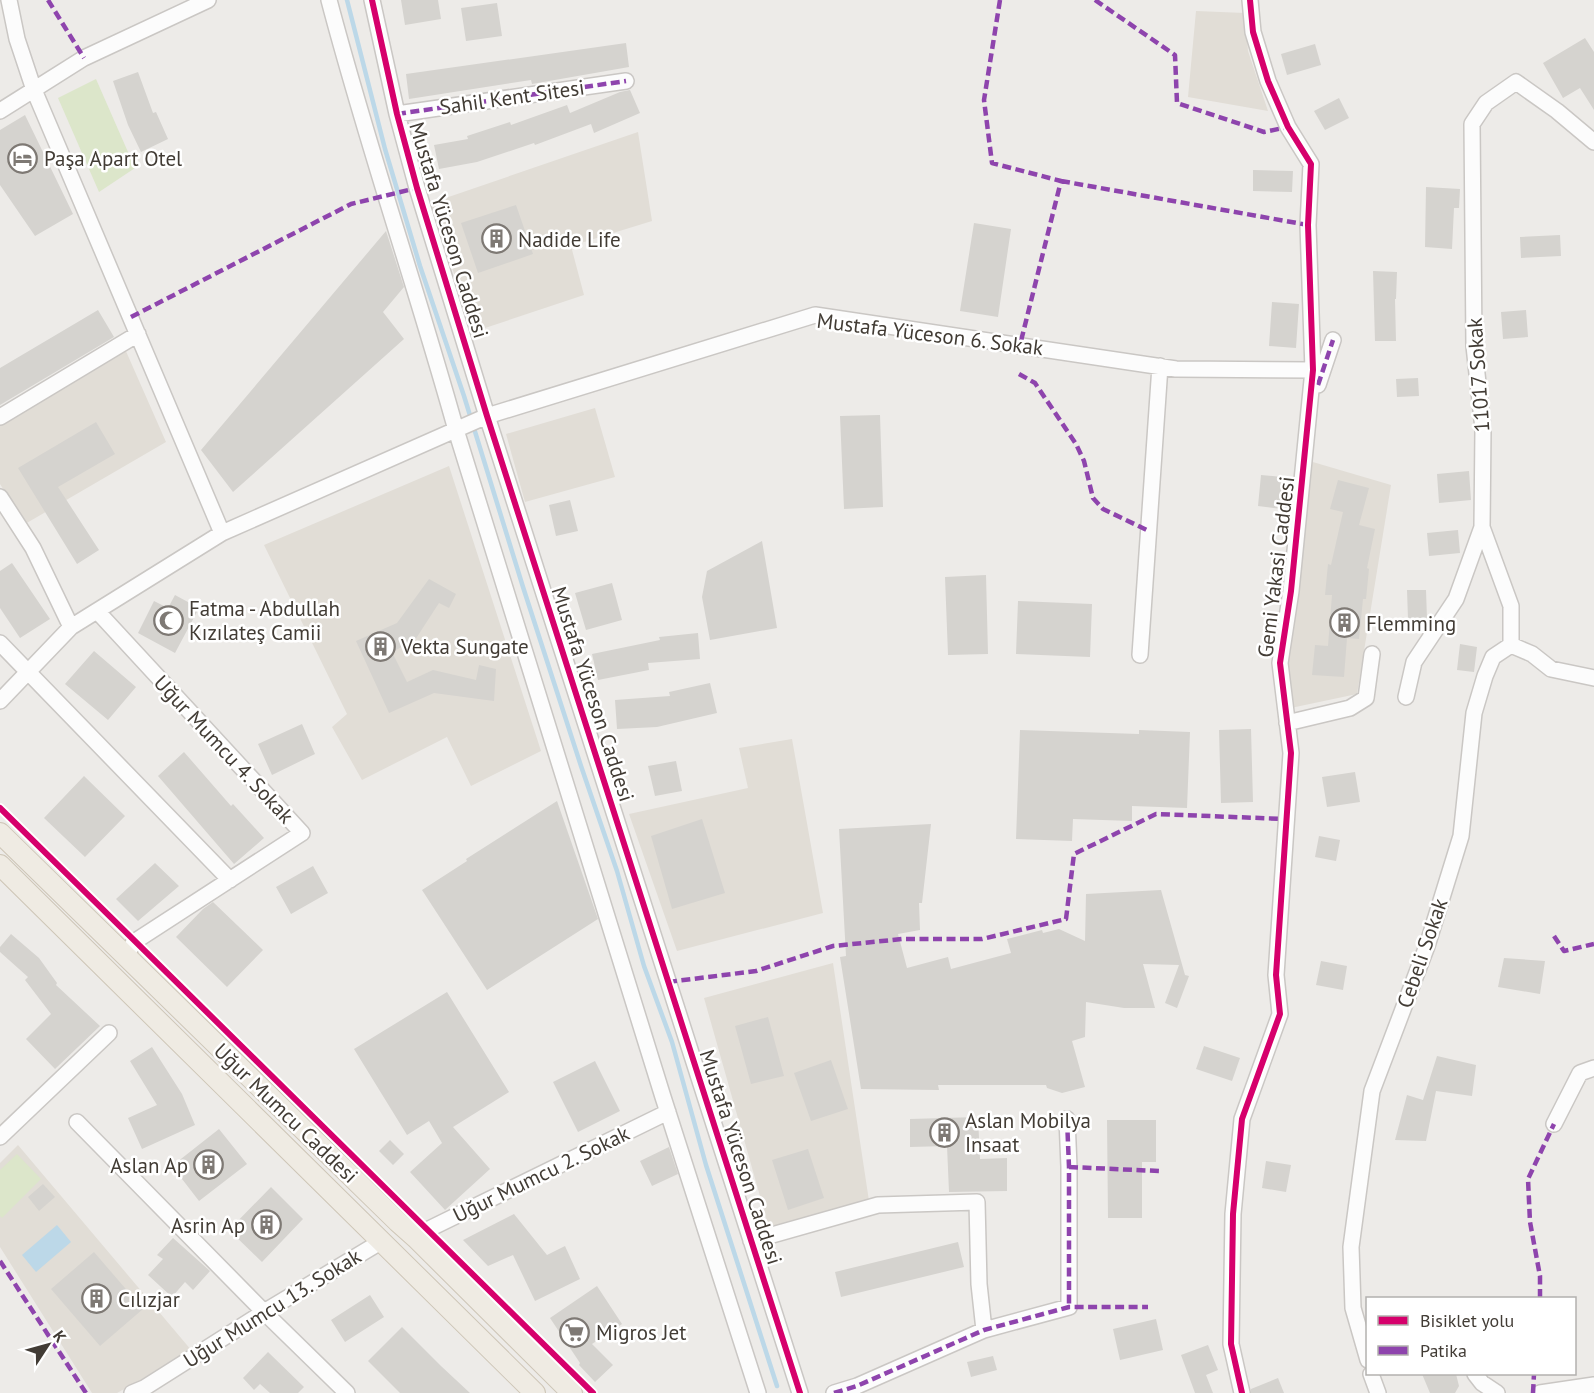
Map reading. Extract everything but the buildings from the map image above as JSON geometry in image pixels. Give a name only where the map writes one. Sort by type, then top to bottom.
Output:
[{"type":"main road","name":"Uğur Mumcu Caddesi","points":[[0,833],[417,1238],[572,1393]]},
{"type":"main road","name":"Uğur Mumcu Caddesi","points":[[0,865],[535,1393]]},
{"type":"street","points":[[9,0],[17,39],[34,90],[222,533]]},
{"type":"street","points":[[0,111],[84,58],[208,0]]},
{"type":"street","name":"Mustafa Yüceson Caddesi","points":[[329,0],[369,142],[430,334],[472,422],[751,1241],[800,1393]]},
{"type":"street","name":"Mustafa Yüceson Caddesi","points":[[372,0],[397,114],[417,188],[472,422],[668,1112],[758,1393]]},
{"type":"street","name":"Gemi Yakasi Caddesi","points":[[1242,1393],[1231,1344],[1233,1214],[1242,1119],[1280,1014],[1276,975],[1291,753],[1280,663],[1291,591],[1313,370],[1308,225],[1311,164],[1288,127],[1268,81],[1252,32],[1250,0]]},
{"type":"street","name":"Sahil Kent Sitesi","points":[[397,114],[626,81]]},
{"type":"street","name":"11017 Sokak","points":[[1511,645],[1511,606],[1482,527],[1483,429],[1474,346],[1472,124],[1486,103],[1516,82],[1557,111],[1594,142]]},
{"type":"street","name":"Mustafa Yüceson 6. Sokak","points":[[0,701],[71,627],[222,533],[472,422],[815,315],[1176,369],[1313,370]]},
{"type":"street","points":[[0,417],[138,334]]},
{"type":"street","points":[[1312,392],[1318,386],[1333,340]]},
{"type":"street","points":[[1140,655],[1160,366]]},
{"type":"street","points":[[0,497],[33,548],[71,627]]},
{"type":"street","points":[[1406,697],[1414,662],[1455,599],[1482,527]]},
{"type":"street","name":"Uğur Mumcu 4. Sokak","points":[[97,611],[302,832],[134,942],[126,956]]},
{"type":"street","points":[[0,643],[230,880]]},
{"type":"street","points":[[1511,645],[1532,654],[1551,669],[1594,678]]},
{"type":"street","name":"Cebeli Sokak","points":[[1366,1353],[1353,1308],[1351,1247],[1372,1091],[1427,946],[1461,836],[1474,713],[1485,676],[1492,657],[1511,645]]},
{"type":"street","points":[[1287,723],[1350,708],[1366,698],[1372,654]]},
{"type":"street","points":[[0,1137],[109,1034]]},
{"type":"street","points":[[1554,1124],[1580,1073],[1594,1068]]},
{"type":"street","name":"Uğur Mumcu 2. Sokak","points":[[417,1238],[427,1230],[668,1112]]},
{"type":"street","points":[[834,1393],[857,1386],[984,1330],[1068,1307],[1067,1119]]},
{"type":"street","points":[[78,1122],[264,1312],[347,1393]]},
{"type":"street","points":[[751,1241],[878,1205],[977,1202],[979,1284],[984,1330]]},
{"type":"street","name":"Uğur Mumcu 13. Sokak","points":[[141,1391],[264,1312],[382,1241]]},
{"type":"street","points":[[1371,1375],[1378,1393]]},
{"type":"street","points":[[1476,1375],[1482,1383],[1497,1393]]},
{"type":"street","points":[[1540,1393],[1594,1385]]},
{"type":"shaded area","points":[[1196,11],[1245,13],[1248,51],[1268,111],[1188,97]]},
{"type":"shaded area","points":[[638,132],[652,221],[571,246],[584,295],[473,332],[431,203]]},
{"type":"shaded area","points":[[125,349],[166,442],[25,524],[0,484],[0,423]]},
{"type":"shaded area","points":[[595,408],[615,477],[525,502],[506,434]]},
{"type":"shaded area","points":[[1306,460],[1391,485],[1357,694],[1286,709],[1280,663]]},
{"type":"shaded area","points":[[449,466],[541,751],[471,786],[447,737],[362,780],[332,727],[347,714],[264,545]]},
{"type":"shaded area","points":[[792,739],[823,913],[677,951],[629,814],[748,788],[739,748]]},
{"type":"shaded area","points":[[833,963],[869,1201],[769,1228],[704,998]]},
{"type":"shaded area","points":[[18,1145],[192,1351],[117,1393],[92,1393],[0,1247],[0,1163]]},
{"type":"green space","points":[[96,79],[135,168],[99,192],[58,98]]},
{"type":"green space","points":[[17,1154],[41,1179],[2,1218],[0,1216],[0,1170]]},
{"type":"water","points":[[57,1225],[71,1242],[36,1272],[22,1255]]},
{"type":"waterway","points":[[347,0],[385,149],[420,266],[617,871],[644,966],[672,1042],[706,1165],[777,1386]]},
{"type":"marked path","points":[[48,0],[84,58]]},
{"type":"marked path","points":[[1000,0],[984,100],[992,163],[1061,181],[1020,345]]},
{"type":"marked path","points":[[1095,0],[1175,55],[1177,103],[1264,132],[1288,127]]},
{"type":"marked path","points":[[397,114],[626,81]]},
{"type":"marked path","points":[[1061,181],[1308,225]]},
{"type":"marked path","points":[[131,317],[351,204],[417,188]]},
{"type":"marked path","points":[[1318,385],[1333,340]]},
{"type":"marked path","points":[[1019,374],[1035,383],[1076,444],[1084,461],[1093,498],[1103,509],[1149,531]]},
{"type":"marked path","points":[[668,982],[756,971],[833,946],[902,939],[982,939],[1066,919],[1074,854],[1156,814],[1285,819]]},
{"type":"marked path","points":[[1554,936],[1564,951],[1594,944]]},
{"type":"marked path","points":[[1067,1119],[1069,1307]]},
{"type":"marked path","points":[[1540,1297],[1540,1276],[1530,1222],[1528,1179],[1554,1124]]},
{"type":"marked path","points":[[1069,1167],[1159,1171]]},
{"type":"marked path","points":[[0,1261],[86,1393]]},
{"type":"marked path","points":[[834,1393],[857,1386],[984,1330],[1069,1307],[1148,1307]]},
{"type":"marked path","points":[[1533,1393],[1534,1375]]},
{"type":"cycle path","points":[[372,0],[397,114],[417,188],[487,416],[800,1393]]},
{"type":"cycle path","points":[[1242,1393],[1231,1344],[1233,1214],[1242,1119],[1280,1014],[1276,975],[1291,753],[1280,663],[1291,591],[1313,370],[1308,225],[1311,164],[1288,127],[1268,81],[1253,32],[1250,0]]},
{"type":"cycle path","points":[[0,808],[593,1393]]},
{"type":"place","name":"Paşa Apart Otel","points":[[23,158]]},
{"type":"place","name":"Nadide Life","points":[[497,239]]},
{"type":"place","name":"Fatma - Abdullah Kızılateş Camii","points":[[168,620]]},
{"type":"place","name":"Flemming","points":[[1345,623]]},
{"type":"place","name":"Vekta Sungate","points":[[380,646]]},
{"type":"place","name":"Aslan Mobilya Insaat","points":[[944,1132]]},
{"type":"place","name":"Aslan Ap","points":[[209,1165]]},
{"type":"place","name":"Asrin Ap","points":[[266,1225]]},
{"type":"place","name":"Cılızjar","points":[[97,1299]]},
{"type":"place","name":"Migros Jet","points":[[575,1332]]}]
